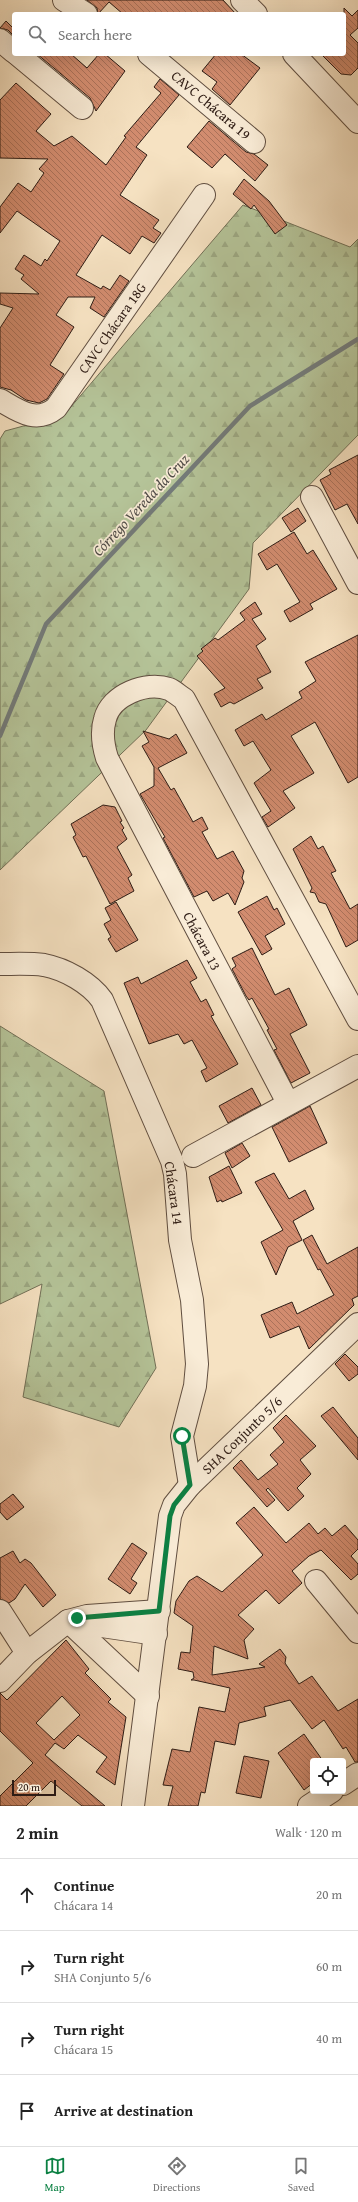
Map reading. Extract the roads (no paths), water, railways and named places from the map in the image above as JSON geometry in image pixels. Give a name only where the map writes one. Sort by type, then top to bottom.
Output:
[{"type":"street","points":[[64,0],[83,12]]},
{"type":"street","points":[[242,0],[254,12]]},
{"type":"street","points":[[0,40],[12,50]]},
{"type":"street","points":[[19,56],[82,108]]},
{"type":"street","name":"CAVC Chácara 19","points":[[151,56],[254,142]]},
{"type":"street","points":[[296,56],[358,122]]},
{"type":"street","name":"CAVC Chácara 18G","points":[[0,400],[24,415],[37,417],[50,414],[56,408],[204,195]]},
{"type":"street","points":[[312,497],[358,583]]},
{"type":"street","name":"Chácara 13","points":[[288,1103],[116,779],[102,743],[105,718],[114,703],[133,691],[151,687],[168,689],[184,699],[358,1019]]},
{"type":"street","name":"Chácara 14","points":[[0,964],[44,965],[60,970],[88,985],[96,992],[102,1000],[172,1161],[177,1190],[180,1240],[192,1300],[197,1364],[195,1386],[182,1436],[190,1485]]},
{"type":"street","points":[[193,1156],[358,1066]]},
{"type":"street","name":"SHA Conjunto 5/6","points":[[133,1806],[170,1516],[174,1505],[190,1485],[358,1324]]},
{"type":"street","points":[[316,1581],[358,1632]]},
{"type":"street","points":[[0,1611],[27,1653]]},
{"type":"street","points":[[0,1681],[27,1653],[68,1621],[87,1616],[159,1611]]},
{"type":"street","points":[[68,1621],[156,1634]]},
{"type":"street","points":[[68,1621],[148,1696]]},
{"type":"street","points":[[346,1782],[358,1774]]},
{"type":"street","points":[[309,1806],[327,1794]]},
{"type":"waterway","name":"Córrego Vereda da Cruz","points":[[0,736],[46,624],[250,406],[358,339]]}]
